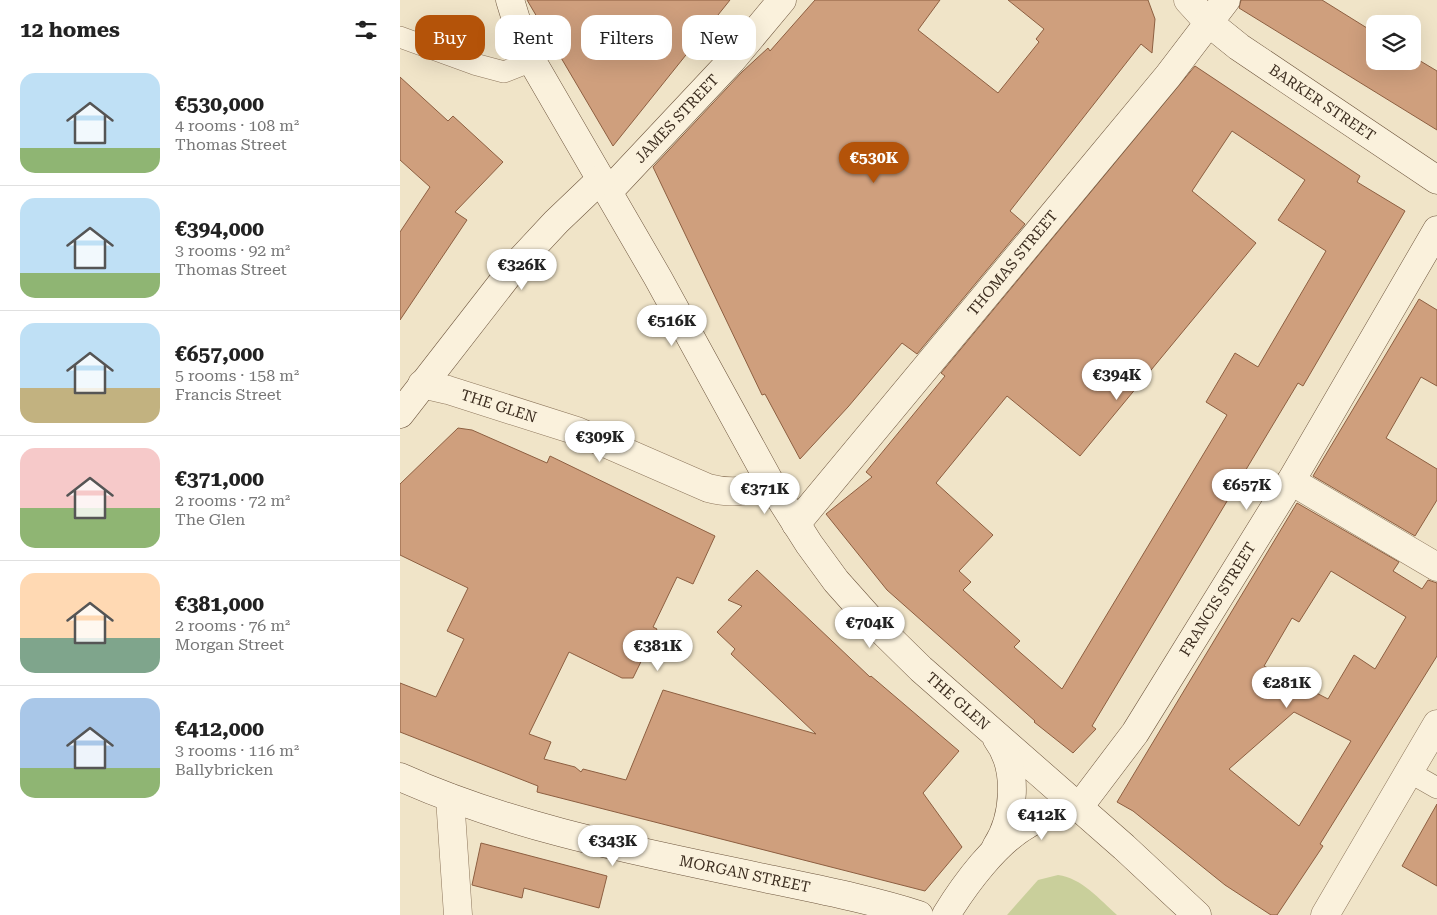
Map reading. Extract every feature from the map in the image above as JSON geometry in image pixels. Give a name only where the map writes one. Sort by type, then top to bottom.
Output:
[{"type":"street","name":"THE GLEN","points":[[510,0],[522,39],[532,61],[605,185],[771,484],[836,581],[869,618],[1197,915]]},
{"type":"street","name":"JAMES STREET","points":[[605,185],[732,60],[782,0]]},
{"type":"street","name":"BARKER STREET","points":[[1188,0],[1208,22],[1239,47],[1437,180]]},
{"type":"street","name":"THOMAS STREET","points":[[796,524],[1168,76],[1226,0]]},
{"type":"street","points":[[400,414],[516,266],[605,185]]},
{"type":"street","name":"FRANCIS STREET","points":[[1078,807],[1135,733],[1291,481],[1437,230]]},
{"type":"street","name":"THE GLEN","points":[[422,384],[448,390],[577,431],[708,488],[725,492],[744,492],[771,484]]},
{"type":"street","points":[[1291,481],[1437,566]]},
{"type":"street","points":[[1325,915],[1437,724]]},
{"type":"street","name":"THE GLEN","points":[[993,732],[1009,763],[1011,786],[1006,825],[993,853]]},
{"type":"street","name":"MORGAN STREET","points":[[400,777],[450,798],[504,817],[585,838],[846,896],[919,915]]},
{"type":"street","points":[[450,798],[458,915]]},
{"type":"street","points":[[946,915],[993,853],[1028,824],[1078,807]]},
{"type":"lane","points":[[400,37],[474,64],[504,72],[532,61]]},
{"type":"lane","points":[[1409,772],[1437,788]]},
{"type":"green space","points":[[1058,875],[1075,880],[1083,885],[1117,915],[1007,915],[1038,880]]},
{"type":"building","points":[[527,0],[730,0],[718,15],[682,15],[682,60],[613,146],[562,60],[571,60],[571,15],[536,15]]},
{"type":"building","points":[[815,0],[940,0],[918,30],[998,93],[1039,42],[1036,39],[1044,29],[1008,0],[1148,0],[1155,19],[1152,53],[1141,44],[1010,211],[1025,224],[917,354],[902,343],[848,407],[800,459],[765,394],[762,395],[653,167],[742,72],[768,48],[770,51]]},
{"type":"building","points":[[1241,0],[1322,0],[1366,27],[1366,70],[1421,70],[1421,61],[1437,71],[1437,130],[1239,8]]},
{"type":"building","points":[[1195,66],[1360,176],[1357,182],[1405,211],[1303,386],[1298,383],[1092,726],[1096,729],[1073,753],[1034,722],[887,590],[826,514],[872,477],[866,472],[945,376],[941,373]],"holes":[[[1232,131],[1305,180],[1278,220],[1326,251],[1258,367],[1235,353],[1206,402],[1227,415],[1062,689],[1014,647],[1020,641],[963,590],[971,582],[959,571],[993,535],[936,483],[1007,396],[1080,456],[1256,243],[1192,191]]]},
{"type":"building","points":[[400,77],[448,121],[453,116],[503,162],[455,212],[467,220],[400,320],[400,232],[430,187],[400,160]]},
{"type":"building","points":[[1419,299],[1437,310],[1437,386],[1421,377],[1386,438],[1437,469],[1437,500],[1415,536],[1313,476]]},
{"type":"building","points":[[458,428],[472,430],[547,463],[550,456],[715,536],[693,584],[677,577],[653,627],[657,629],[633,678],[622,678],[569,652],[529,734],[551,742],[544,759],[575,767],[581,772],[583,769],[626,780],[663,690],[816,734],[731,654],[735,649],[717,632],[742,606],[728,600],[757,570],[870,677],[959,751],[923,793],[962,847],[925,891],[537,792],[538,786],[400,732],[400,683],[436,697],[464,639],[447,631],[468,588],[400,555],[400,484]]},
{"type":"building","points":[[1297,503],[1399,562],[1393,571],[1422,589],[1428,580],[1437,583],[1437,656],[1320,844],[1323,846],[1277,915],[1271,915],[1225,885],[1133,811],[1117,802]],"holes":[[[1331,571],[1406,617],[1375,669],[1354,655],[1328,699],[1264,666],[1292,618],[1299,622]],[[1294,712],[1351,741],[1299,826],[1229,769]]]},
{"type":"building","points":[[1437,804],[1437,886],[1402,866]]},
{"type":"building","points":[[481,843],[607,876],[599,908],[524,888],[522,898],[472,885]]}]
